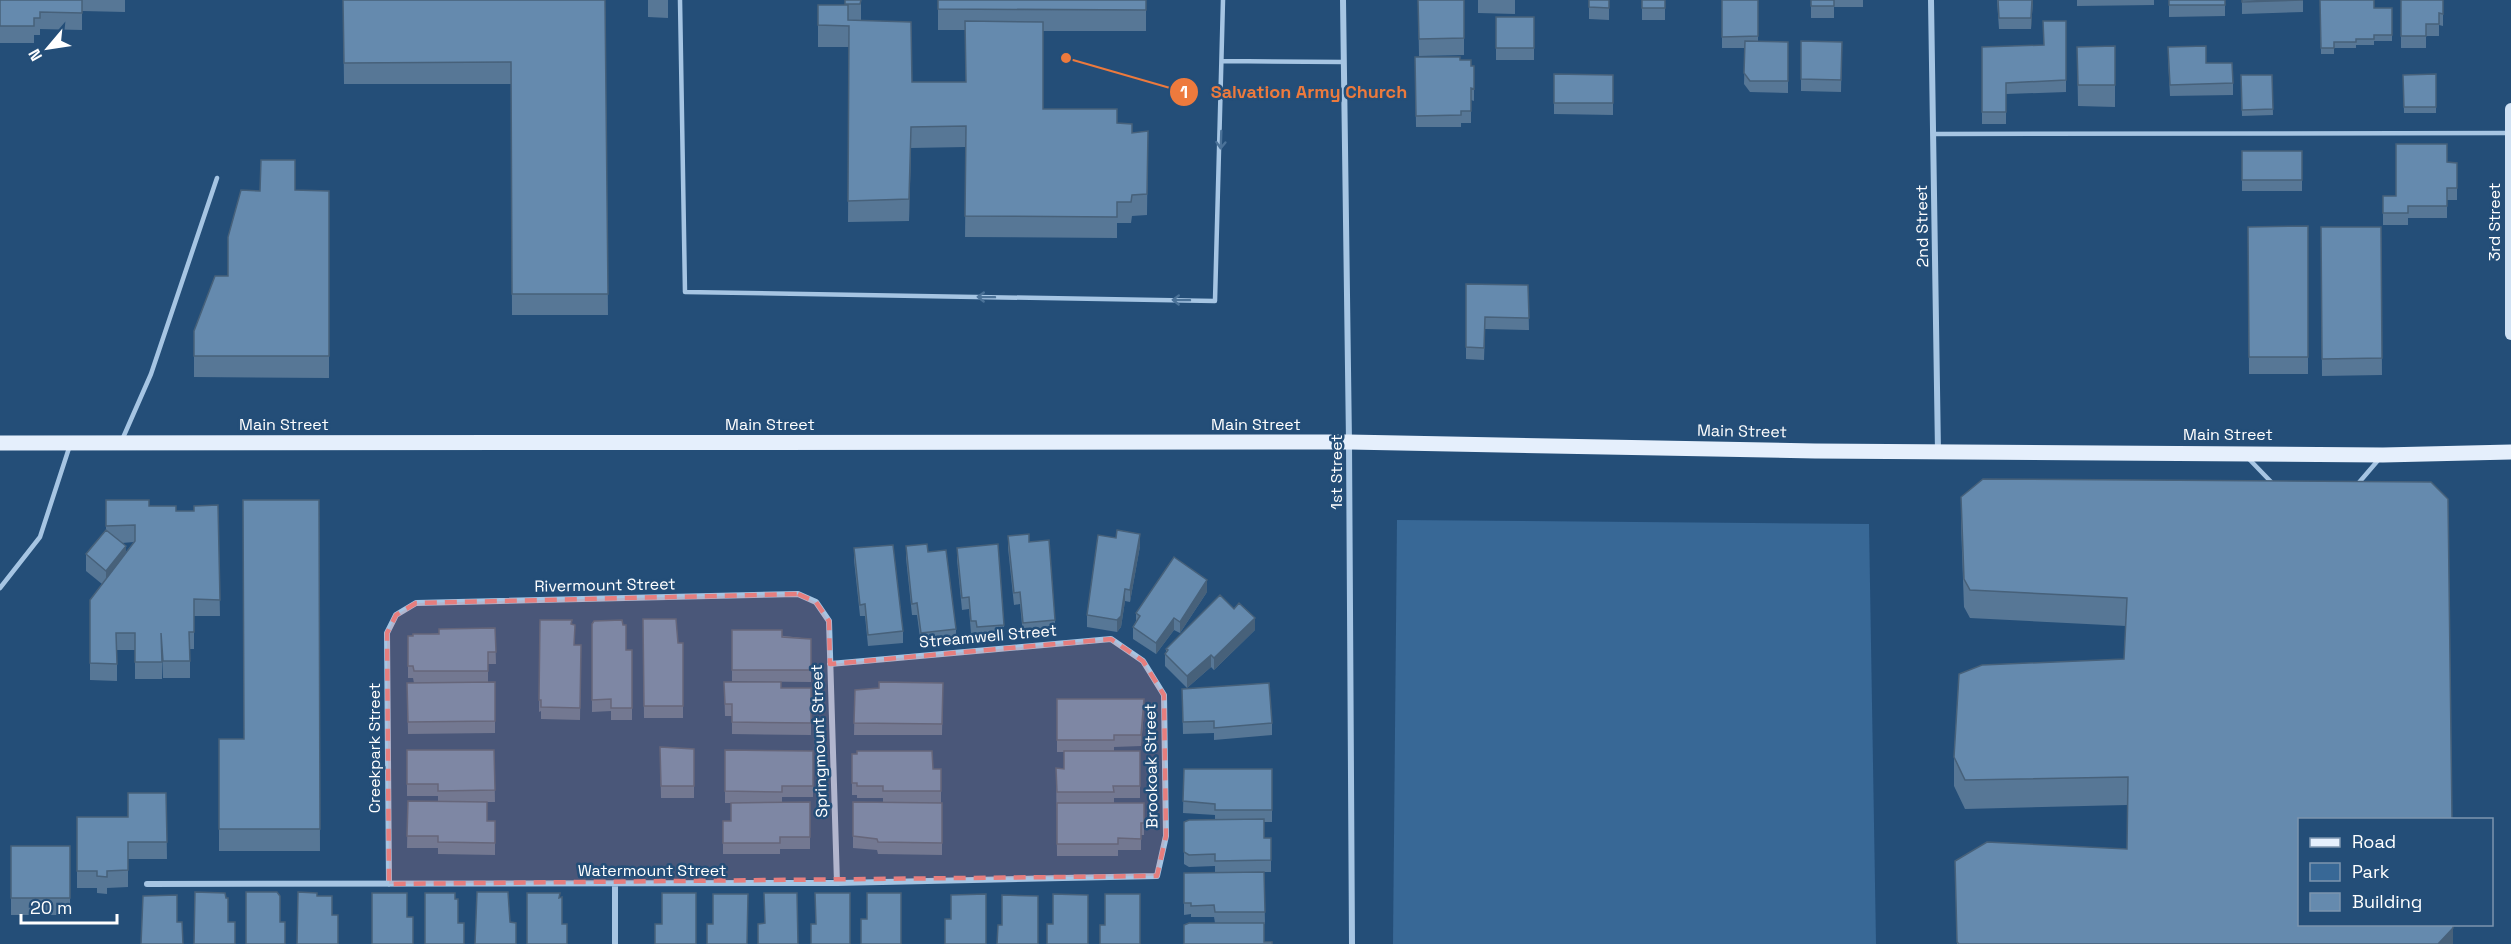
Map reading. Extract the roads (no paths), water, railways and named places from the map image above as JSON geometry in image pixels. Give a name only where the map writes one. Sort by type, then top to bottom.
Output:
[{"type":"main road","name":"3rd Street","points":[[2511,109],[2511,334]]},
{"type":"main road","name":"Main Street","points":[[0,443],[1349,442],[1938,452],[2383,455],[2511,452]]},
{"type":"street","name":"1st Street","points":[[1342,0],[1349,442],[1352,944]]},
{"type":"street","name":"2nd Street","points":[[1931,0],[1935,134],[1938,452]]},
{"type":"street","name":"Rivermount Street","points":[[396,615],[416,603],[798,594],[816,602]]},
{"type":"street","name":"Springmount Street","points":[[816,602],[829,621],[837,883]]},
{"type":"street","name":"Creekpark Street","points":[[388,884],[387,633],[396,615]]},
{"type":"street","name":"Streamwell Street","points":[[830,664],[1111,639],[1143,661]]},
{"type":"street","name":"Brookoak Street","points":[[1143,661],[1164,695],[1166,836],[1157,876]]},
{"type":"street","name":"Watermount Street","points":[[147,884],[837,883],[1157,876]]},
{"type":"street","points":[[615,883],[615,944]]},
{"type":"lane","points":[[680,0],[685,292],[1215,301],[1223,0]]},
{"type":"lane","points":[[1223,61],[1343,62]]},
{"type":"lane","points":[[1935,134],[2510,133]]},
{"type":"lane","points":[[121,442],[151,374],[217,178]]},
{"type":"lane","points":[[0,588],[39,537],[70,443]]},
{"type":"lane","points":[[2244,453],[2282,494]]},
{"type":"lane","points":[[2349,495],[2383,455]]},
{"type":"place","name":"Salvation Army Church","points":[[1066,58]]}]
